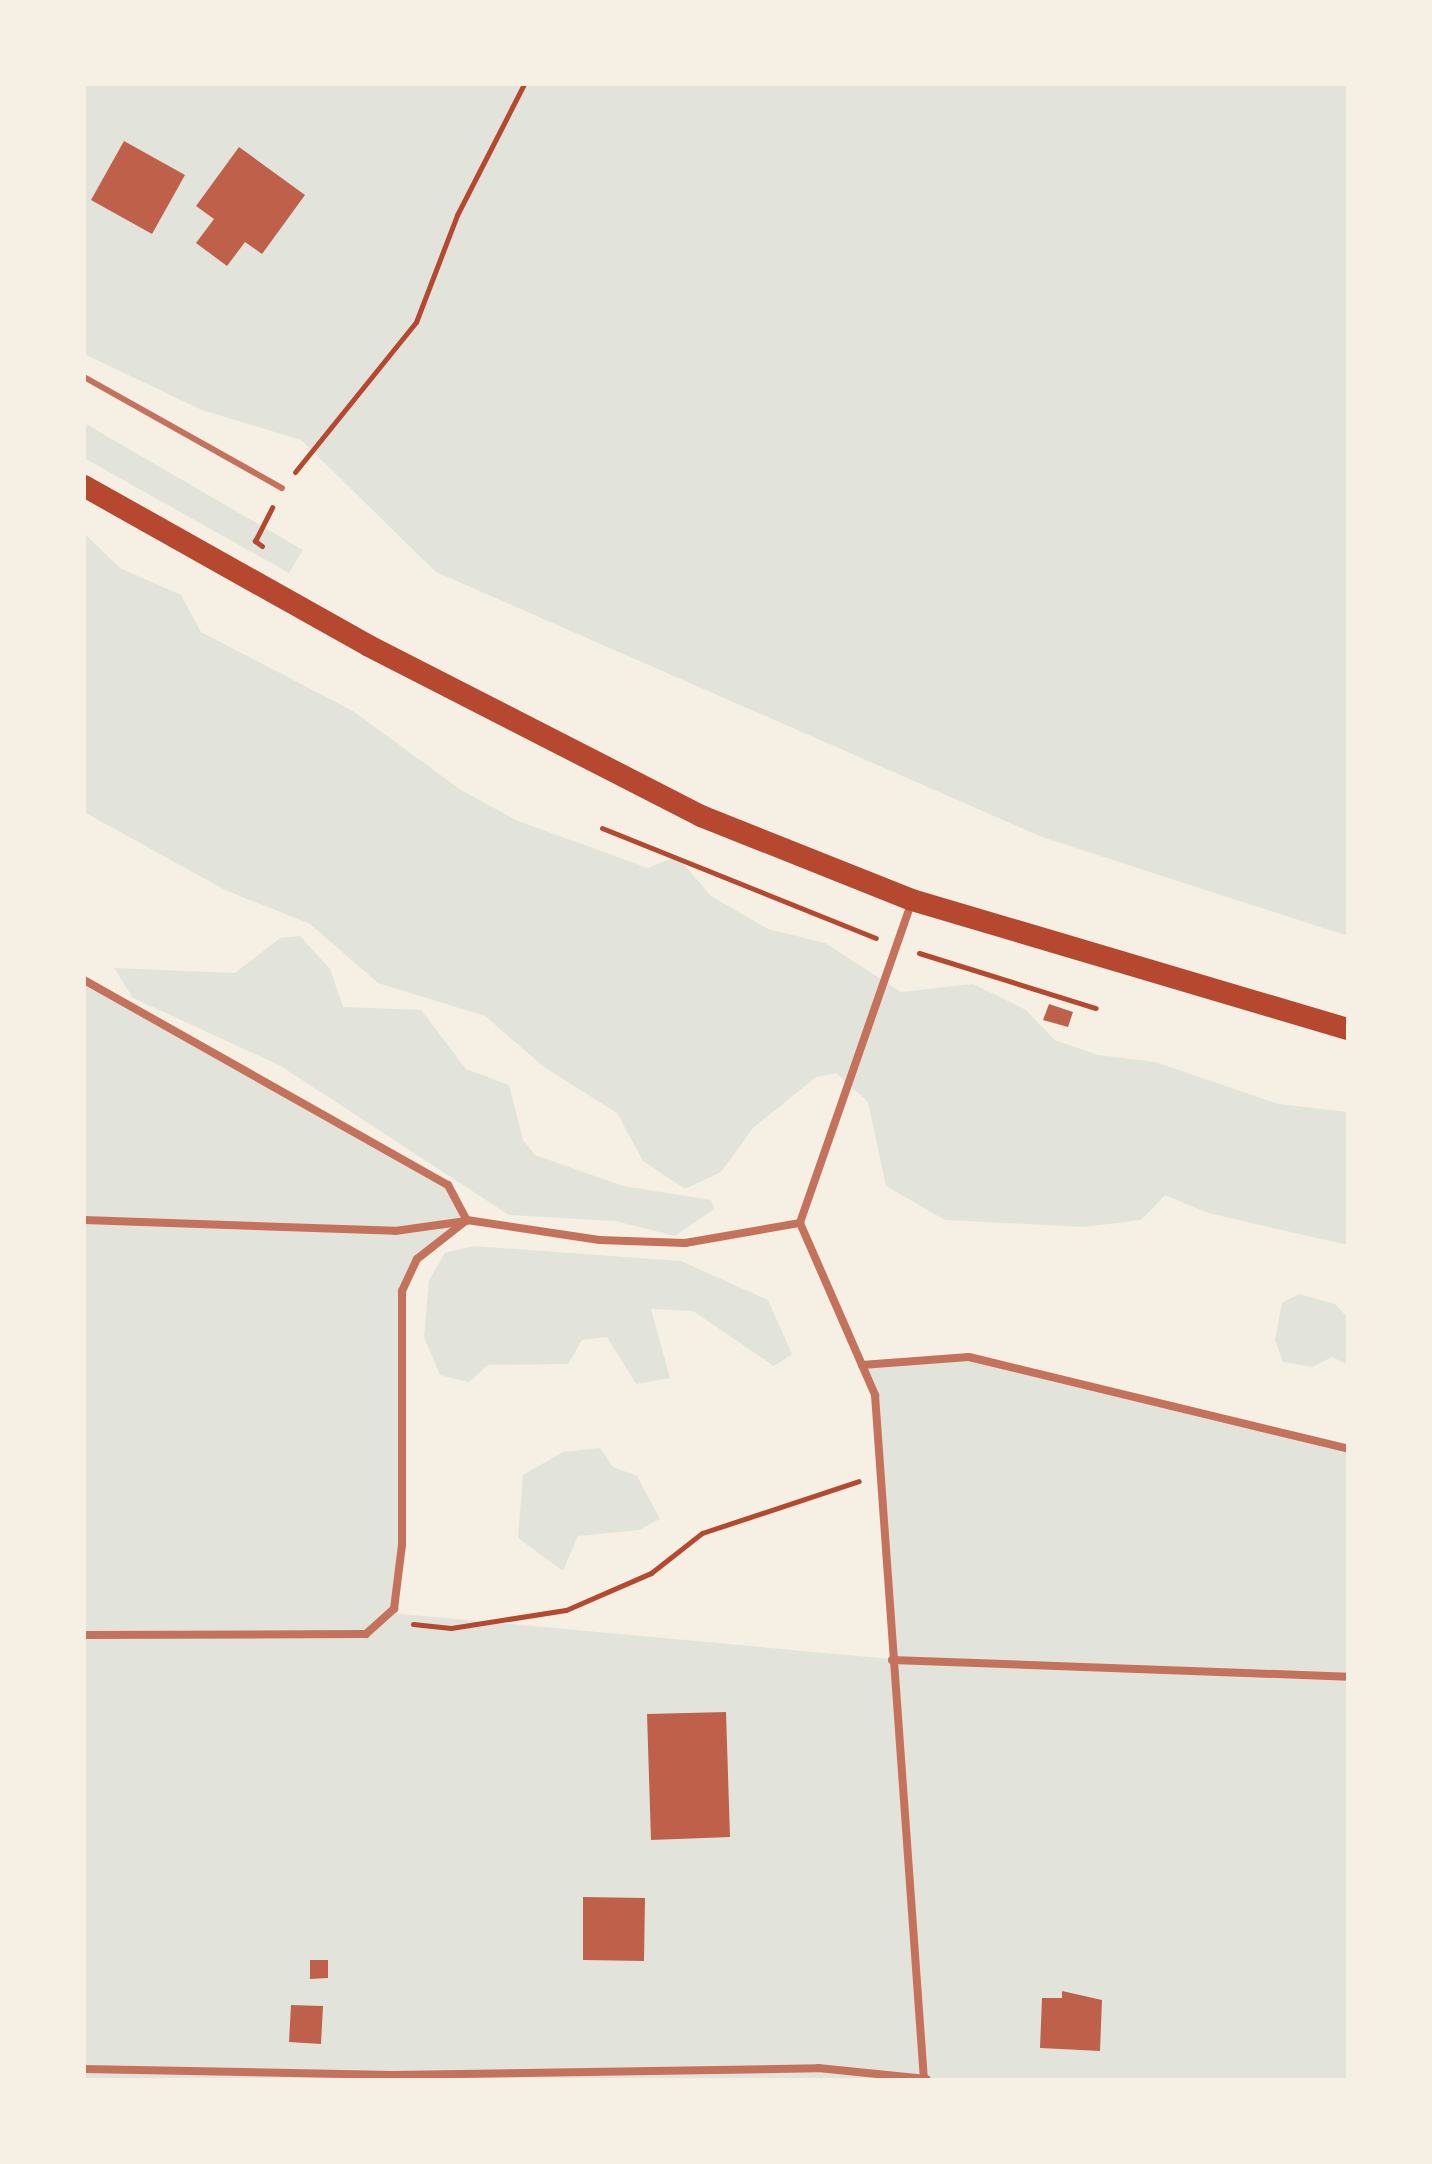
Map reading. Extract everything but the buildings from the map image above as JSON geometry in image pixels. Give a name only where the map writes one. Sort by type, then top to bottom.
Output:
[{"type":"highway","points":[[84,486],[623,781],[912,900],[1348,1029]]},
{"type":"street","points":[[84,2069],[393,2075],[818,2068],[926,2079],[892,1660],[875,1395],[800,1223],[912,900]]},
{"type":"street","points":[[84,980],[448,1185],[467,1220]]},
{"type":"street","points":[[84,1220],[395,1231],[467,1220],[599,1240],[685,1243],[800,1223]]},
{"type":"street","points":[[84,1635],[341,1636],[366,1634],[390,1613],[402,1545],[402,1291],[417,1259],[467,1220]]},
{"type":"street","points":[[862,1365],[969,1357],[1348,1449]]},
{"type":"street","points":[[892,1660],[1348,1677]]},
{"type":"lane","points":[[84,377],[282,488]]},
{"type":"path","points":[[268,550],[255,541],[282,488],[416,322],[457,215],[524,84]]},
{"type":"path","points":[[602,828],[897,945],[1096,1008]]},
{"type":"path","points":[[390,1613],[451,1628],[566,1610],[651,1573],[702,1533],[880,1475]]},
{"type":"shaded area","points":[[84,84],[1348,84],[1348,936],[1042,837],[436,572],[301,440],[202,410],[84,354]]},
{"type":"shaded area","points":[[84,423],[303,550],[289,573],[84,458]]},
{"type":"shaded area","points":[[84,533],[120,568],[181,595],[201,632],[353,711],[461,790],[518,821],[648,868],[677,856],[711,896],[768,929],[825,943],[901,992],[973,984],[1026,1010],[1055,1040],[1098,1055],[1155,1062],[1279,1104],[1348,1112],[1348,1245],[1208,1213],[1165,1195],[1141,1220],[1084,1227],[945,1220],[886,1186],[868,1102],[836,1073],[816,1077],[753,1128],[721,1172],[685,1189],[643,1161],[617,1113],[544,1067],[485,1016],[378,983],[310,924],[225,890],[84,812]]},
{"type":"shaded area","points":[[300,936],[330,969],[343,1007],[421,1010],[466,1069],[509,1085],[523,1140],[535,1155],[623,1186],[711,1200],[714,1209],[675,1236],[615,1221],[509,1215],[279,1065],[133,998],[114,968],[235,973],[280,938]]},
{"type":"shaded area","points":[[84,980],[448,1185],[467,1220],[417,1259],[402,1291],[402,1545],[391,1613],[891,1659],[875,1395],[862,1365],[969,1357],[1348,1449],[1348,2080],[84,2080]]},
{"type":"shaded area","points":[[473,1246],[681,1261],[768,1300],[792,1354],[774,1366],[693,1311],[651,1309],[670,1378],[636,1384],[607,1337],[582,1340],[568,1364],[488,1365],[469,1382],[440,1375],[424,1337],[429,1280],[445,1253]]},
{"type":"shaded area","points":[[1299,1294],[1335,1304],[1348,1318],[1348,1365],[1332,1357],[1312,1367],[1283,1362],[1275,1340],[1282,1303]]},
{"type":"shaded area","points":[[600,1448],[613,1467],[637,1476],[660,1519],[639,1530],[578,1536],[563,1571],[518,1538],[523,1475],[563,1452]]}]
